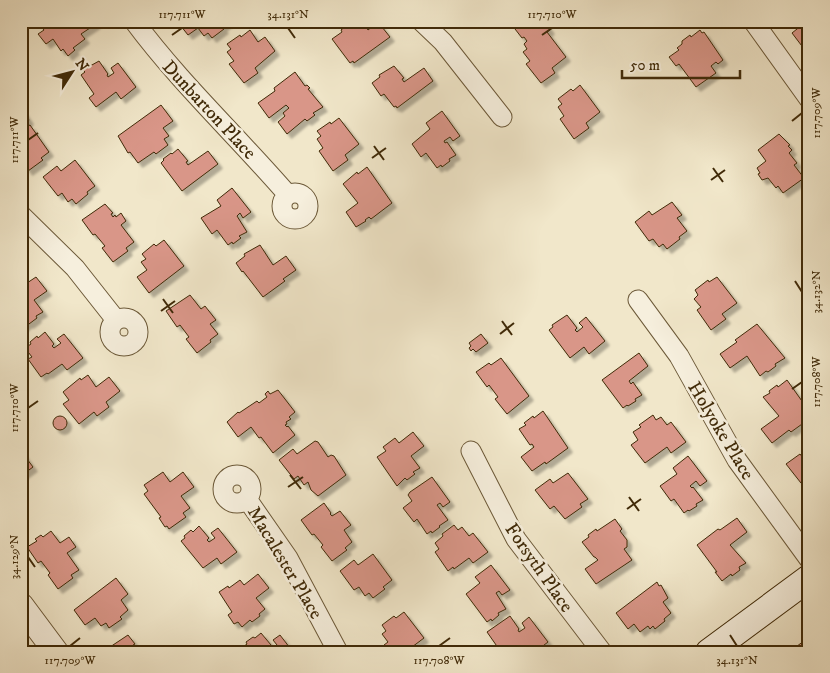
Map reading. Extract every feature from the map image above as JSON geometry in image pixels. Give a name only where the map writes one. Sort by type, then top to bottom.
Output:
[{"type":"main road","points":[[709,652],[809,578]]},
{"type":"street","name":"Dunbarton Place","points":[[134,21],[159,55],[258,160],[288,195]]},
{"type":"street","points":[[421,21],[442,42],[502,117]]},
{"type":"street","points":[[753,21],[809,99]]},
{"type":"street","points":[[21,215],[75,268],[116,320]]},
{"type":"street","name":"Holyoke Place","points":[[638,300],[679,356],[738,460],[809,559]]},
{"type":"street","name":"Forsyth Place","points":[[471,451],[516,538],[602,652]]},
{"type":"street","name":"Macalester Place","points":[[247,499],[288,558],[338,652]]},
{"type":"street","points":[[21,606],[56,652]]},
{"type":"building","points":[[43,21],[94,21],[96,24],[81,34],[85,39],[73,48],[75,50],[68,56],[63,49],[61,51],[53,39],[46,44],[38,34],[44,30],[39,24]]},
{"type":"building","points":[[177,21],[230,21],[222,27],[224,29],[212,38],[208,33],[204,36],[198,28],[188,35]]},
{"type":"building","points":[[352,21],[358,24],[362,21],[368,30],[378,22],[390,37],[354,63],[353,61],[350,63],[332,39]]},
{"type":"building","points":[[524,21],[544,21],[550,30],[547,32],[566,57],[552,68],[555,73],[541,83],[526,64],[530,61],[523,52],[527,49],[524,44],[527,41],[515,29]]},
{"type":"building","points":[[802,25],[809,33],[808,54],[792,33]]},
{"type":"building","points":[[250,30],[258,42],[265,37],[275,51],[255,68],[258,73],[244,83],[229,64],[234,61],[227,52],[231,49],[227,44]]},
{"type":"building","points":[[700,30],[702,33],[704,32],[723,60],[711,66],[716,73],[696,87],[679,64],[676,66],[669,57],[679,50],[677,48],[682,44],[682,41]]},
{"type":"building","points":[[99,61],[108,77],[114,73],[111,68],[118,63],[136,87],[121,99],[116,92],[96,107],[89,98],[94,94],[81,75],[85,72],[83,70]]},
{"type":"building","points":[[394,66],[404,78],[402,79],[404,82],[424,68],[433,81],[397,108],[396,106],[394,107],[384,94],[381,96],[372,83],[380,77],[379,75]]},
{"type":"building","points":[[295,72],[305,86],[307,85],[310,88],[308,89],[323,107],[313,113],[315,115],[307,121],[305,119],[287,134],[278,122],[285,116],[283,113],[289,108],[286,105],[269,118],[258,103],[275,91],[274,88]]},
{"type":"building","points":[[580,85],[600,112],[586,123],[589,128],[574,139],[560,119],[564,116],[558,107],[562,104],[558,99]]},
{"type":"building","points":[[161,105],[173,121],[163,128],[169,136],[164,139],[168,145],[156,154],[154,152],[138,163],[130,152],[128,153],[118,136]]},
{"type":"building","points":[[23,111],[29,120],[26,124],[30,125],[49,152],[41,158],[43,160],[28,171],[21,161],[21,112]]},
{"type":"building","points":[[442,111],[460,136],[453,141],[450,137],[444,141],[445,143],[447,142],[456,155],[449,159],[450,161],[442,167],[441,165],[437,168],[426,153],[421,157],[412,144],[430,129],[426,123]]},
{"type":"building","points":[[339,118],[359,144],[345,155],[348,160],[333,171],[319,151],[323,148],[317,139],[321,136],[317,131]]},
{"type":"building","points":[[779,134],[790,145],[788,146],[792,150],[789,153],[797,163],[794,165],[804,178],[783,193],[768,178],[762,180],[757,168],[766,161],[758,150]]},
{"type":"building","points":[[178,149],[188,161],[186,162],[188,165],[208,151],[218,164],[182,191],[161,163],[163,159]]},
{"type":"building","points":[[75,160],[95,186],[76,204],[72,199],[68,202],[62,193],[58,196],[43,177],[57,166],[61,171]]},
{"type":"building","points":[[367,167],[392,203],[371,219],[369,217],[356,227],[346,212],[358,203],[343,184],[357,172],[358,174]]},
{"type":"building","points":[[232,188],[251,212],[243,218],[240,213],[237,216],[247,232],[239,236],[241,238],[233,244],[232,242],[228,245],[217,230],[212,234],[201,218],[221,206],[217,200]]},
{"type":"building","points":[[672,202],[682,215],[677,218],[687,231],[667,249],[663,244],[659,247],[653,239],[649,241],[635,222],[649,211],[652,215]]},
{"type":"building","points":[[105,204],[113,213],[111,214],[113,217],[121,213],[126,221],[121,225],[134,242],[126,248],[128,251],[113,262],[102,248],[105,246],[95,234],[93,235],[82,220]]},
{"type":"building","points":[[164,240],[184,266],[149,293],[137,277],[147,270],[141,262],[146,259],[142,254],[154,244],[156,246]]},
{"type":"building","points":[[260,245],[273,265],[286,256],[296,270],[283,279],[285,281],[263,297],[236,263],[245,256],[244,254]]},
{"type":"building","points":[[36,277],[47,291],[34,300],[43,312],[21,329],[21,287]]},
{"type":"building","points":[[717,277],[737,303],[722,314],[726,319],[711,330],[697,310],[701,307],[694,299],[698,295],[695,290],[708,280],[709,282]]},
{"type":"building","points":[[190,295],[201,309],[205,306],[216,320],[210,324],[218,334],[197,353],[186,339],[189,337],[180,325],[177,327],[166,311]]},
{"type":"building","points":[[567,315],[577,328],[575,330],[577,332],[583,327],[579,323],[586,317],[605,341],[589,354],[584,347],[570,358],[549,330],[553,327],[552,325]]},
{"type":"building","points":[[757,324],[785,358],[760,376],[747,356],[730,368],[720,354]]},
{"type":"building","points":[[45,332],[54,344],[52,346],[54,348],[61,343],[57,339],[64,334],[83,358],[67,370],[62,364],[41,377],[28,359],[32,357],[25,348],[37,336],[38,338]]},
{"type":"building","points":[[481,334],[488,343],[476,352],[473,349],[471,351],[469,343]]},
{"type":"building","points":[[639,353],[648,366],[629,381],[631,384],[633,382],[642,395],[635,399],[636,401],[623,408],[602,380]]},
{"type":"building","points":[[501,358],[529,396],[507,414],[495,399],[498,397],[489,385],[487,387],[476,372],[489,363],[491,365]]},
{"type":"building","points":[[88,375],[96,387],[109,377],[120,391],[106,402],[109,407],[97,416],[94,412],[79,424],[63,404],[69,400],[63,392],[80,378],[81,380]]},
{"type":"building","points":[[787,380],[809,411],[809,419],[791,432],[789,430],[772,443],[761,429],[779,416],[763,397],[770,393],[769,391],[777,385],[778,387]]},
{"type":"building","points":[[278,390],[295,412],[289,417],[291,419],[285,425],[295,435],[273,453],[251,427],[238,437],[227,422],[238,412],[257,401],[259,403],[267,397],[265,394],[268,391],[270,394]]},
{"type":"building","points":[[543,411],[568,448],[546,464],[545,462],[532,471],[521,457],[534,447],[532,444],[530,445],[519,429],[526,425],[524,423],[533,416],[534,418]]},
{"type":"building","points":[[653,415],[656,420],[661,417],[667,425],[671,422],[686,442],[671,453],[667,447],[645,463],[631,445],[638,440],[633,432]]},
{"type":"building","points":[[57,416],[63,416],[67,423],[63,430],[57,430],[53,426],[53,420]]},
{"type":"building","points":[[413,432],[424,446],[411,456],[420,468],[413,472],[415,474],[407,480],[405,478],[397,486],[377,457],[386,451],[383,447],[395,438],[399,443]]},
{"type":"building","points":[[315,441],[318,442],[328,457],[334,456],[346,475],[318,496],[311,490],[308,482],[304,485],[298,476],[294,479],[279,460],[293,449],[297,454]]},
{"type":"building","points":[[21,451],[33,467],[21,476]]},
{"type":"building","points":[[800,454],[803,458],[809,455],[809,485],[805,481],[801,483],[786,464]]},
{"type":"building","points":[[688,456],[707,481],[700,486],[696,481],[690,486],[693,487],[703,500],[696,504],[697,506],[684,513],[674,499],[671,501],[660,486],[677,474],[673,468]]},
{"type":"building","points":[[163,472],[170,482],[183,472],[194,487],[181,496],[190,508],[183,513],[186,517],[169,529],[167,526],[165,527],[159,518],[161,517],[144,494],[148,491],[144,485]]},
{"type":"building","points":[[568,473],[588,499],[580,504],[582,507],[565,519],[554,506],[550,509],[535,490],[550,479],[553,483]]},
{"type":"building","points":[[432,477],[450,502],[443,507],[440,503],[437,505],[448,520],[432,533],[431,531],[427,534],[417,519],[414,522],[403,508],[412,501],[408,495],[410,492]]},
{"type":"building","points":[[324,503],[332,516],[340,511],[351,525],[344,530],[352,542],[345,548],[347,550],[332,561],[321,547],[323,545],[314,534],[312,535],[301,520]]},
{"type":"building","points":[[737,518],[747,532],[730,545],[746,563],[739,567],[740,570],[732,576],[731,574],[722,581],[697,545],[718,529],[720,530]]},
{"type":"building","points":[[615,519],[622,529],[620,531],[627,540],[627,547],[624,549],[632,560],[596,584],[585,569],[598,560],[582,542],[596,529],[597,531]]},
{"type":"building","points":[[454,525],[458,530],[462,527],[469,536],[473,533],[488,552],[473,563],[469,558],[448,571],[435,552],[439,549],[435,543],[443,536],[442,534]]},
{"type":"building","points":[[199,526],[209,538],[207,540],[209,542],[215,538],[211,533],[218,528],[237,552],[221,564],[217,558],[203,568],[181,541],[191,530],[193,532]]},
{"type":"building","points":[[51,531],[60,543],[69,537],[76,547],[67,553],[79,570],[71,575],[73,578],[58,589],[48,575],[50,573],[41,561],[38,563],[27,547],[37,541],[35,539],[41,535],[43,537]]},
{"type":"building","points":[[373,554],[392,580],[383,587],[385,589],[373,598],[369,593],[365,596],[359,587],[354,590],[340,571],[354,560],[358,565]]},
{"type":"building","points":[[491,565],[510,590],[502,595],[499,591],[496,593],[506,609],[498,613],[499,615],[492,621],[491,619],[487,622],[466,594],[480,583],[475,577]]},
{"type":"building","points":[[258,574],[269,588],[256,598],[265,609],[259,614],[260,616],[252,622],[250,620],[242,627],[238,622],[234,624],[228,615],[232,612],[219,592],[240,580],[244,585]]},
{"type":"building","points":[[116,578],[128,594],[121,600],[128,610],[120,617],[122,619],[109,628],[106,623],[101,626],[95,618],[85,625],[74,610]]},
{"type":"building","points":[[657,582],[659,586],[661,585],[668,598],[663,602],[671,613],[655,629],[653,626],[650,629],[648,626],[640,632],[634,624],[628,629],[616,613]]},
{"type":"building","points":[[404,612],[424,638],[410,649],[412,652],[389,652],[384,645],[388,642],[382,634],[386,631],[382,625],[394,616],[396,618]]},
{"type":"building","points":[[510,616],[519,632],[525,628],[522,623],[529,617],[548,642],[535,652],[501,652],[487,632]]},
{"type":"building","points":[[261,633],[271,645],[269,647],[271,649],[277,645],[273,640],[280,635],[293,652],[247,652],[243,647],[247,644],[246,642]]},
{"type":"building","points":[[128,635],[135,644],[133,645],[135,648],[137,646],[140,652],[104,651]]},
{"type":"building","points":[[809,637],[809,652],[794,652],[792,650]]}]
